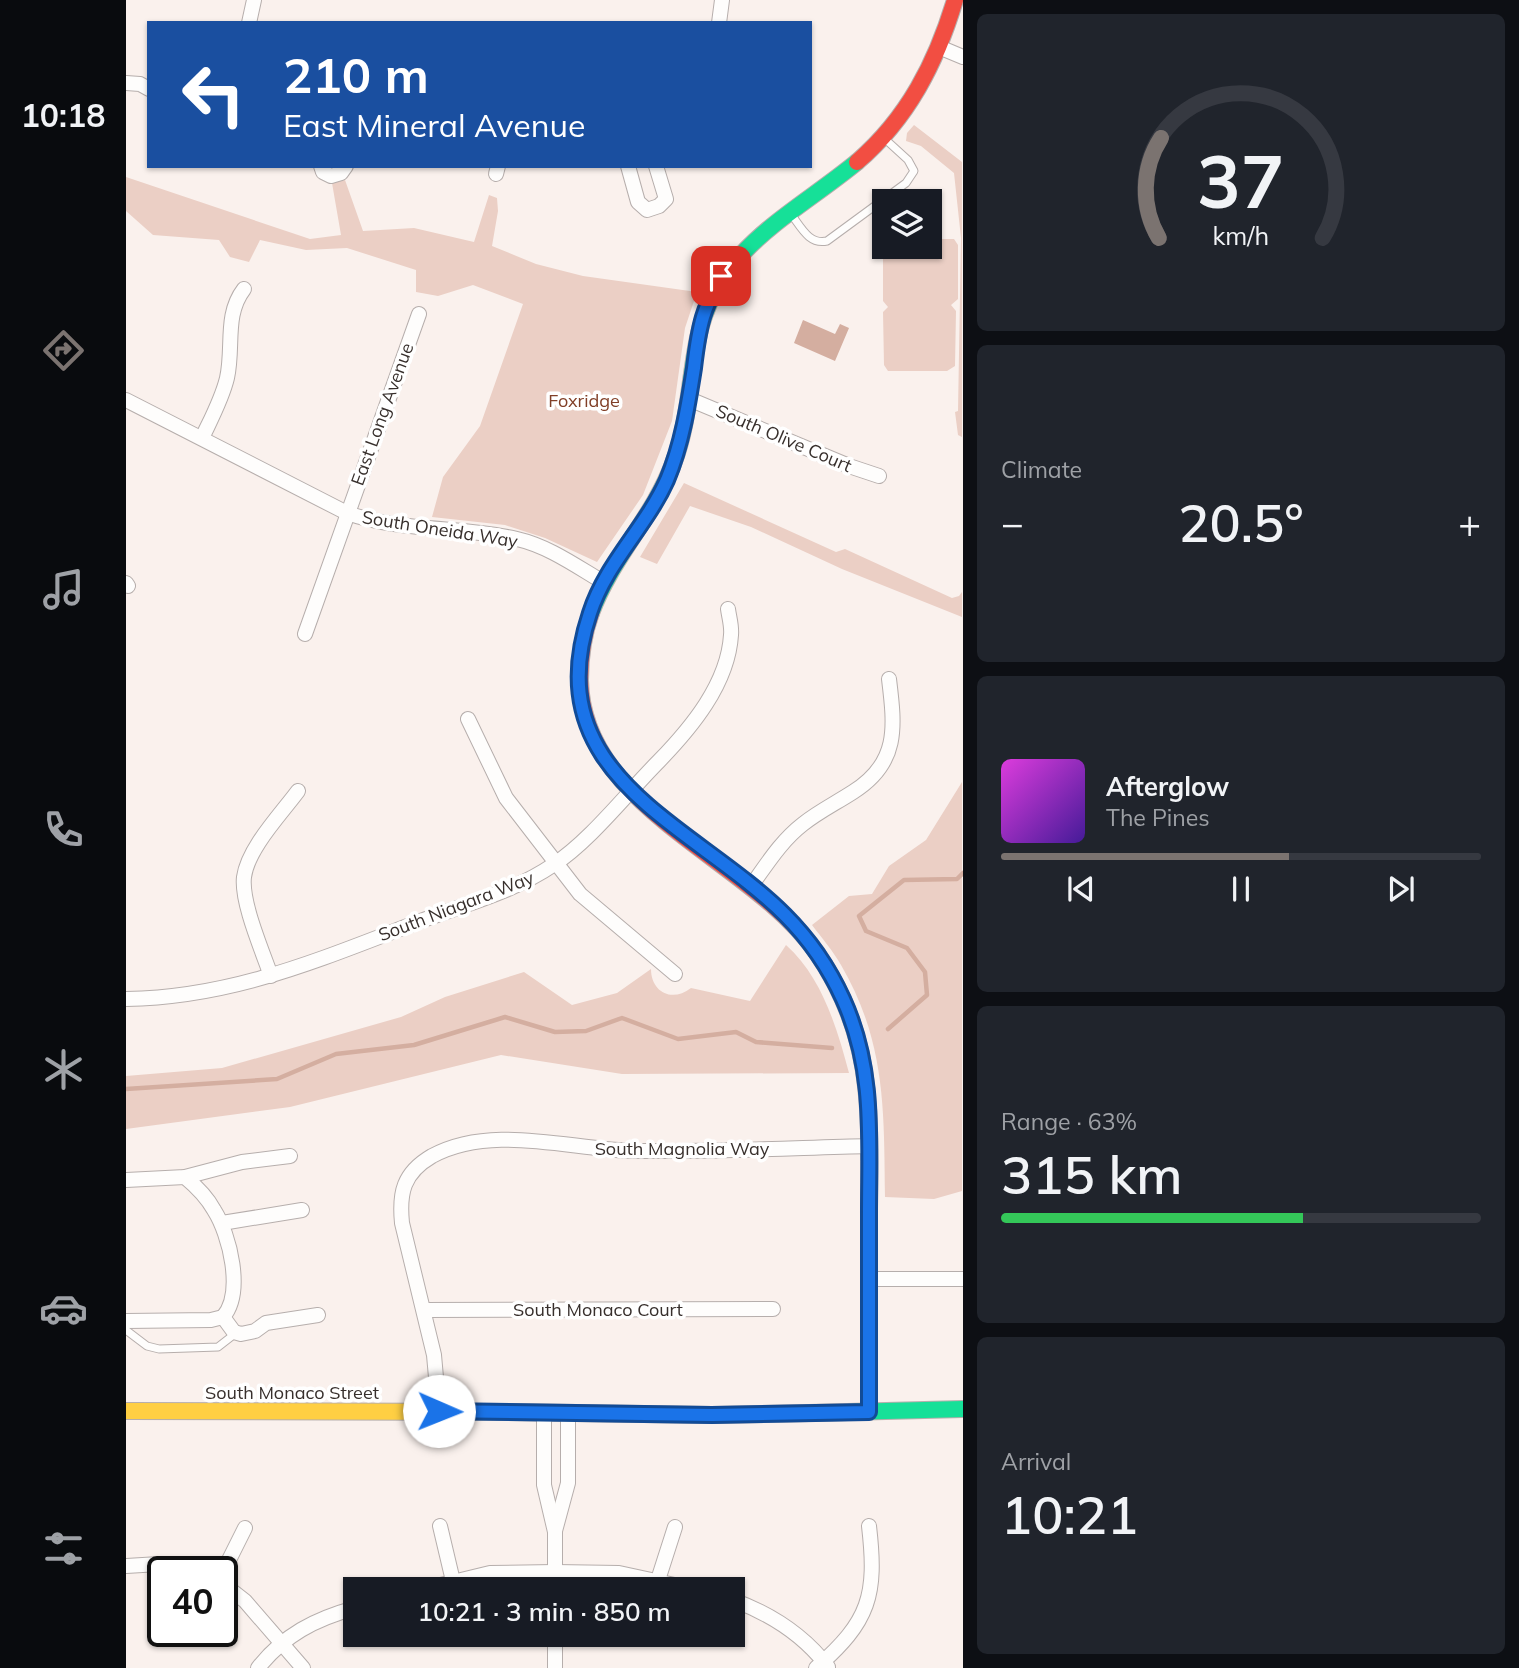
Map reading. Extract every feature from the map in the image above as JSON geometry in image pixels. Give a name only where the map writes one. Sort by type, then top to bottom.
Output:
[{"type":"street","points":[[249,21],[254,0]]},
{"type":"street","points":[[719,21],[722,0]]},
{"type":"street","points":[[869,1412],[870,1146],[865,1068],[842,996],[808,941],[784,914],[670,824],[614,772],[594,743],[587,726],[579,676],[582,642],[603,582],[650,511],[666,481],[679,445],[702,319],[721,276],[753,242],[883,138],[912,102],[939,47],[955,0]]},
{"type":"street","points":[[939,47],[962,57]]},
{"type":"street","points":[[126,83],[140,84],[147,88]]},
{"type":"street","points":[[322,168],[331,176],[341,173],[345,168]]},
{"type":"street","points":[[629,168],[638,202],[647,210],[659,206],[666,199],[657,168]]},
{"type":"street","points":[[202,438],[226,380],[230,356],[231,315],[237,297],[244,289]]},
{"type":"street","name":"East Long Avenue","points":[[304,634],[419,314]]},
{"type":"street","name":"South Olive Court","points":[[689,399],[879,476]]},
{"type":"street","name":"South Oneida Way","points":[[126,400],[347,513],[380,522],[483,533],[520,540],[549,551],[603,582]]},
{"type":"street","name":"South Niagara Way","points":[[126,999],[194,995],[271,976],[513,887],[556,863],[680,738],[708,699],[729,648],[731,629],[728,609]]},
{"type":"street","points":[[751,886],[775,852],[795,830],[868,782],[882,767],[892,743],[894,730],[889,679]]},
{"type":"street","points":[[468,719],[506,798],[556,863],[592,906],[675,974]]},
{"type":"street","points":[[271,976],[247,902],[244,877],[255,850],[298,790]]},
{"type":"street","name":"South Magnolia Way","points":[[439,1411],[436,1365],[402,1223],[400,1197],[408,1177],[431,1157],[452,1148],[505,1139],[531,1139],[587,1148],[636,1151],[870,1146]]},
{"type":"street","points":[[126,1180],[185,1177],[242,1162],[290,1156]]},
{"type":"street","points":[[126,1321],[211,1320],[223,1317],[232,1304],[234,1287],[222,1223],[205,1196],[185,1177]]},
{"type":"street","points":[[222,1223],[302,1210]]},
{"type":"street","points":[[869,1279],[962,1279]]},
{"type":"street","name":"South Monaco Court","points":[[424,1311],[773,1309]]},
{"type":"street","points":[[223,1317],[228,1326],[237,1333],[255,1332],[266,1323],[318,1315]]},
{"type":"street","name":"South Monaco Street","points":[[126,1412],[439,1411],[712,1415],[962,1409]]},
{"type":"street","points":[[544,1412],[544,1485],[555,1532],[555,1577]]},
{"type":"street","points":[[555,1532],[568,1483],[568,1413]]},
{"type":"street","points":[[440,1526],[452,1577]]},
{"type":"street","points":[[745,1605],[782,1623],[807,1643],[823,1666],[853,1632],[866,1607],[872,1577],[869,1526]]},
{"type":"street","points":[[658,1577],[675,1527]]},
{"type":"street","points":[[231,1556],[245,1528]]},
{"type":"street","points":[[126,1566],[147,1564]]},
{"type":"street","points":[[472,1577],[490,1573],[555,1572],[619,1573],[641,1577]]},
{"type":"street","points":[[238,1596],[303,1668]]},
{"type":"street","points":[[258,1668],[281,1641],[320,1619],[343,1612]]},
{"type":"street","points":[[555,1647],[555,1668]]},
{"type":"lane","points":[[790,213],[812,241],[827,241],[906,183],[914,171],[908,160],[883,138]]},
{"type":"lane","points":[[126,1330],[147,1346],[159,1349],[218,1347],[237,1333]]},
{"type":"green space","points":[[914,125],[962,162],[962,437],[958,435],[955,412],[958,411],[961,238],[954,173],[921,146],[906,141],[907,133]]},
{"type":"green space","name":"Foxridge","points":[[126,177],[310,239],[341,235],[332,183],[345,180],[363,231],[414,228],[474,242],[489,195],[497,198],[498,211],[492,246],[536,264],[583,276],[697,292],[685,328],[672,421],[643,495],[597,562],[545,538],[505,525],[432,517],[443,477],[480,426],[523,304],[473,285],[438,296],[416,292],[416,270],[347,248],[306,250],[260,240],[249,262],[230,257],[219,240],[153,235],[126,211]]},
{"type":"green space","points":[[942,239],[954,239],[958,245],[958,299],[951,305],[956,311],[955,366],[947,371],[888,371],[884,365],[883,312],[888,307],[883,301],[883,259],[942,259]]},
{"type":"green space","points":[[684,483],[836,552],[845,549],[952,598],[962,592],[962,617],[842,569],[751,527],[690,506],[657,564],[640,557]]},
{"type":"green space","points":[[962,782],[962,1191],[934,1199],[885,1197],[883,1106],[880,1078],[867,1022],[838,960],[812,925],[849,896],[872,894],[889,866],[926,840]]},
{"type":"green space","points":[[786,945],[799,958],[819,988],[833,1021],[849,1073],[622,1074],[501,1055],[290,1107],[126,1129],[126,1076],[222,1068],[401,1017],[445,997],[524,972],[572,1005],[617,993],[651,969],[655,984],[670,995],[677,995],[691,988],[750,1001]]},
{"type":"shaded area","points":[[803,320],[835,334],[840,324],[849,328],[835,361],[794,343]]},
{"type":"waterway","points":[[888,1029],[927,995],[925,972],[907,948],[866,931],[859,916],[904,880],[957,879],[963,873]]},
{"type":"waterway","points":[[126,1089],[277,1079],[336,1054],[414,1045],[505,1017],[555,1032],[586,1031],[622,1018],[678,1039],[736,1032],[756,1042],[832,1048]]},
{"type":"traffic: fast","points":[[591,613],[609,574],[655,502],[673,464],[686,418],[698,338],[708,307],[722,280],[739,257],[760,237],[857,162]]},
{"type":"traffic: fast","points":[[817,953],[850,1018],[866,1082],[869,1148],[869,1412]]},
{"type":"traffic: fast","points":[[809,1413],[963,1409]]},
{"type":"traffic: slow","points":[[126,1411],[507,1412]]},
{"type":"traffic: jam","points":[[857,162],[891,127],[918,88],[939,46],[955,0]]},
{"type":"traffic: jam","points":[[591,613],[583,646],[580,680],[588,725],[609,764],[639,798],[675,830],[753,889],[788,920],[817,953]]},
{"type":"traffic: jam","points":[[507,1412],[712,1415],[809,1413]]},
{"type":"route","points":[[439,1411],[712,1415],[869,1412],[870,1118],[865,1068],[851,1017],[830,974],[808,941],[784,914],[670,824],[614,772],[594,743],[580,694],[579,658],[591,610],[603,582],[660,494],[676,457],[686,417],[702,319],[721,276]]}]
